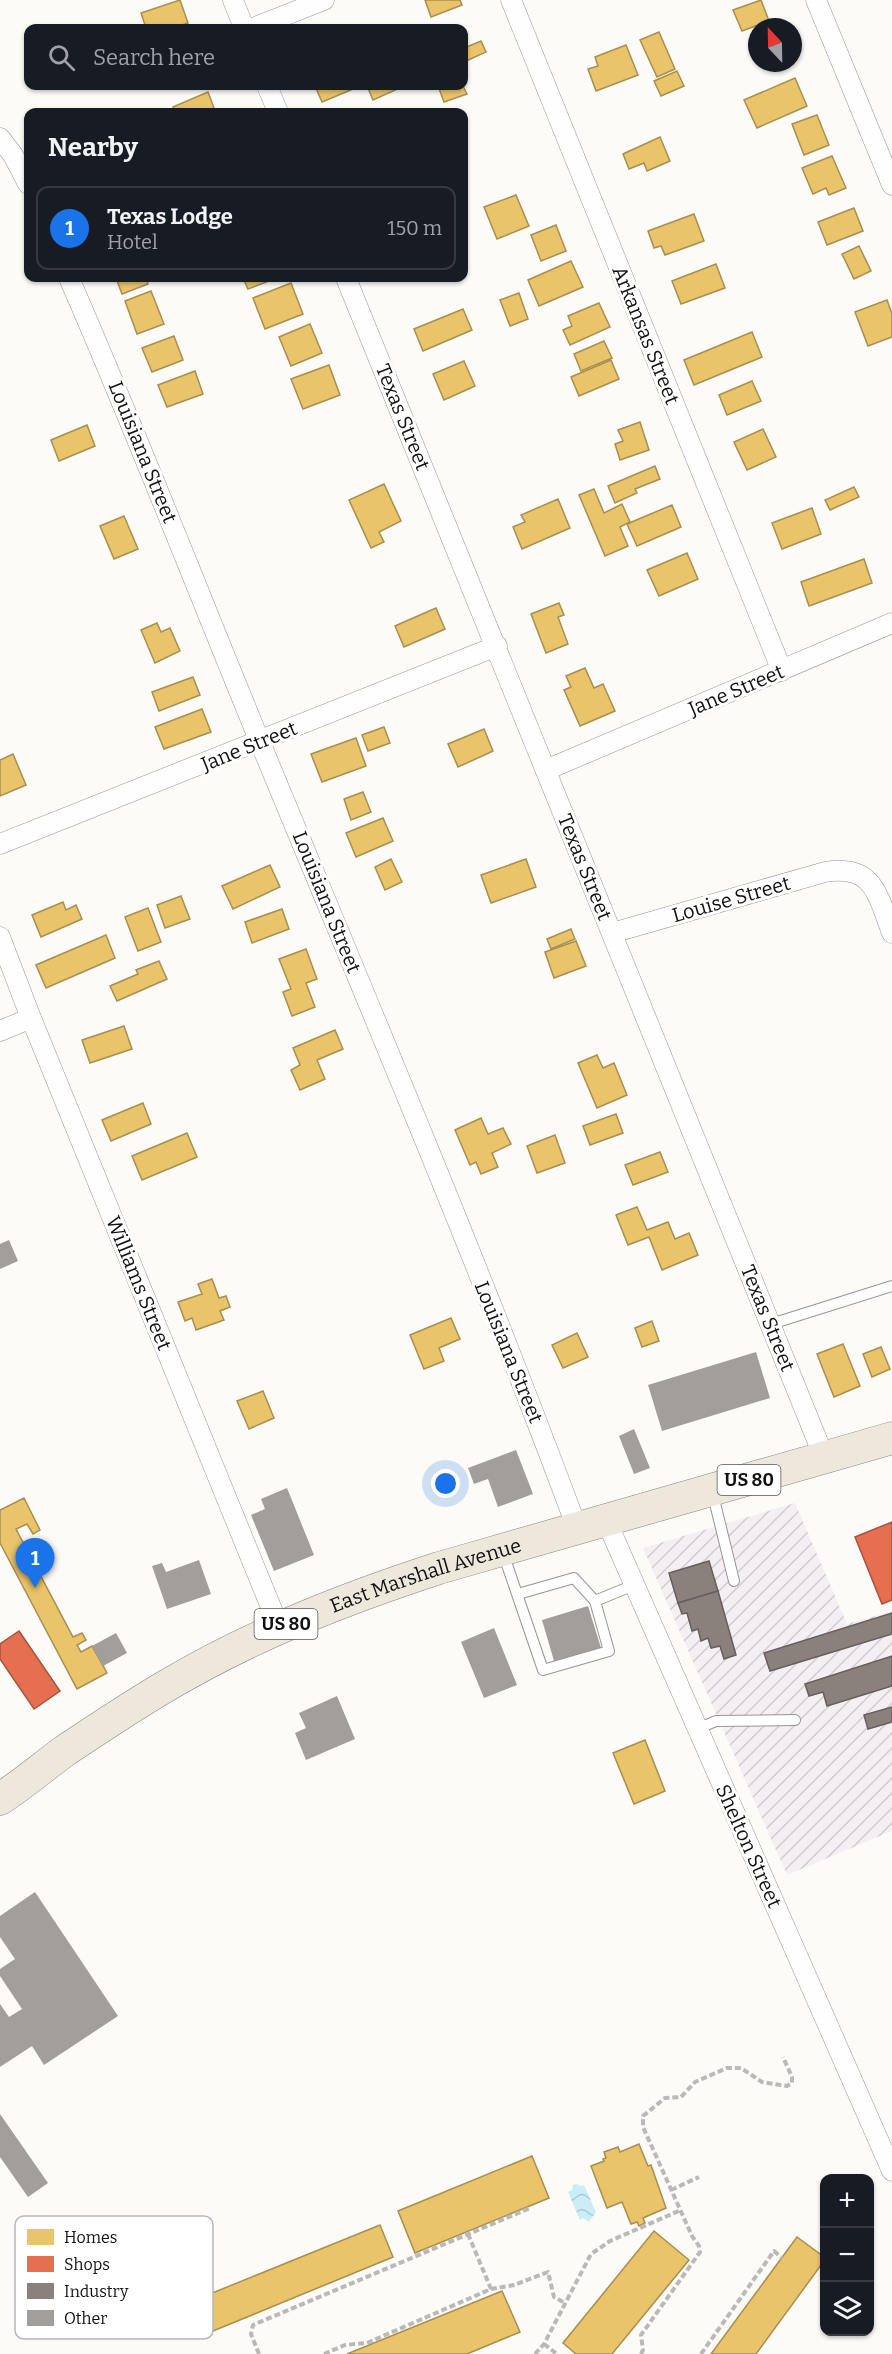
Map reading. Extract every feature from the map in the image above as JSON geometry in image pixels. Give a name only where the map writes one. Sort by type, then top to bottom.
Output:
[{"type":"main road","name":"East Marshall Avenue","points":[[0,1799],[67,1750],[151,1695],[224,1654],[279,1627],[370,1591],[502,1550],[892,1438]]},
{"type":"street","points":[[233,0],[242,24]]},
{"type":"street","points":[[263,24],[324,0]]},
{"type":"street","name":"Arkansas Street","points":[[511,0],[782,671]]},
{"type":"street","points":[[816,0],[892,186]]},
{"type":"street","points":[[269,90],[276,108]]},
{"type":"street","points":[[0,138],[24,175]]},
{"type":"street","name":"Louisiana Street","points":[[71,282],[118,390],[526,1393],[592,1524]]},
{"type":"street","name":"Texas Street","points":[[348,282],[824,1457]]},
{"type":"street","name":"Jane Street","points":[[546,770],[892,623]]},
{"type":"street","name":"Jane Street","points":[[0,844],[497,646]]},
{"type":"street","name":"Louise Street","points":[[612,933],[825,872],[852,871],[865,878],[874,891],[892,933]]},
{"type":"street","name":"Williams Street","points":[[0,937],[279,1627]]},
{"type":"street","points":[[0,1030],[31,1018]]},
{"type":"street","name":"Shelton Street","points":[[592,1524],[634,1585],[892,2171]]},
{"type":"lane","points":[[771,1324],[892,1286]]},
{"type":"lane","points":[[712,1491],[734,1581]]},
{"type":"lane","points":[[502,1550],[543,1670],[609,1651],[595,1601],[574,1578],[518,1594]]},
{"type":"lane","points":[[595,1601],[634,1585]]},
{"type":"lane","points":[[698,1729],[716,1721],[795,1720]]},
{"type":"path","points":[[641,2354],[643,2350],[641,2335],[700,2252],[643,2127],[642,2121],[646,2112],[665,2098],[681,2097],[695,2082],[727,2068],[741,2068],[762,2082],[787,2086],[792,2083],[792,2077],[783,2057]]},
{"type":"path","points":[[671,2190],[699,2177]]},
{"type":"path","points":[[259,2354],[251,2334],[253,2325],[530,2208]]},
{"type":"path","points":[[535,2354],[544,2344],[591,2254],[609,2241],[681,2210]]},
{"type":"path","points":[[468,2234],[491,2289]]},
{"type":"path","points":[[701,2354],[774,2251],[782,2258]]},
{"type":"path","points":[[324,2354],[345,2345],[368,2343],[491,2289],[514,2285],[548,2272],[554,2297],[564,2303]]},
{"type":"path","points":[[544,2344],[557,2354]]},
{"type":"shaded area","points":[[795,1503],[847,1624],[892,1611],[892,1831],[787,1875],[643,1548]]},
{"type":"water","points":[[573,2185],[584,2185],[596,2212],[589,2222],[583,2218],[580,2220],[568,2192],[572,2190]]},
{"type":"building: Homes","points":[[180,0],[188,23],[145,24],[141,13]]},
{"type":"building: Homes","points":[[425,0],[460,0],[462,5],[431,17]]},
{"type":"building: Homes","points":[[761,0],[768,18],[748,18],[748,29],[742,31],[733,10]]},
{"type":"building: Homes","points":[[659,32],[675,69],[657,77],[640,40]]},
{"type":"building: Homes","points":[[481,41],[486,52],[468,60],[468,46]]},
{"type":"building: Homes","points":[[626,45],[638,75],[596,91],[588,69],[598,66],[595,57]]},
{"type":"building: Homes","points":[[677,71],[684,86],[661,96],[654,81]]},
{"type":"building: Homes","points":[[795,78],[807,106],[757,128],[744,100]]},
{"type":"building: Homes","points":[[317,90],[351,90],[322,102]]},
{"type":"building: Homes","points":[[369,90],[396,90],[373,100]]},
{"type":"building: Homes","points":[[440,90],[465,90],[467,94],[444,102]]},
{"type":"building: Homes","points":[[208,92],[214,108],[173,108]]},
{"type":"building: Homes","points":[[817,115],[829,145],[804,155],[792,124]]},
{"type":"building: Homes","points":[[660,137],[670,161],[647,171],[644,163],[629,169],[623,154]]},
{"type":"building: Homes","points":[[832,156],[846,188],[829,195],[826,188],[813,194],[802,168]]},
{"type":"building: Homes","points":[[516,195],[529,226],[497,239],[484,207]]},
{"type":"building: Homes","points":[[854,208],[863,231],[827,245],[818,222]]},
{"type":"building: Homes","points":[[694,214],[704,241],[665,255],[661,246],[654,248],[648,231]]},
{"type":"building: Homes","points":[[556,225],[566,251],[541,261],[531,235]]},
{"type":"building: Homes","points":[[859,246],[871,271],[854,279],[842,254]]},
{"type":"building: Homes","points":[[571,261],[583,287],[539,306],[528,280]]},
{"type":"building: Homes","points":[[716,264],[725,288],[681,304],[672,281]]},
{"type":"building: Homes","points":[[118,282],[147,282],[148,284],[122,294]]},
{"type":"building: Homes","points":[[245,282],[266,282],[248,289]]},
{"type":"building: Homes","points":[[291,283],[303,314],[265,329],[253,298]]},
{"type":"building: Homes","points":[[151,291],[164,324],[137,334],[125,301]]},
{"type":"building: Homes","points":[[519,293],[528,319],[510,326],[500,300]]},
{"type":"building: Homes","points":[[887,300],[892,314],[892,337],[868,346],[855,312]]},
{"type":"building: Homes","points":[[599,303],[610,327],[570,345],[563,330],[572,326],[568,316]]},
{"type":"building: Homes","points":[[463,309],[472,330],[423,351],[414,329]]},
{"type":"building: Homes","points":[[310,324],[322,353],[291,366],[279,337]]},
{"type":"building: Homes","points":[[752,332],[762,357],[694,385],[684,360]]},
{"type":"building: Homes","points":[[174,336],[183,360],[152,372],[142,348]]},
{"type":"building: Homes","points":[[604,341],[612,358],[581,371],[574,354]]},
{"type":"building: Homes","points":[[611,360],[619,379],[579,396],[571,377]]},
{"type":"building: Homes","points":[[464,361],[475,386],[444,400],[433,374]]},
{"type":"building: Homes","points":[[329,365],[340,395],[303,409],[291,379]]},
{"type":"building: Homes","points":[[195,371],[203,394],[167,407],[158,385]]},
{"type":"building: Homes","points":[[752,381],[761,401],[727,415],[719,395]]},
{"type":"building: Homes","points":[[640,422],[649,450],[620,460],[615,444],[623,441],[618,430]]},
{"type":"building: Homes","points":[[87,425],[95,446],[59,461],[51,440]]},
{"type":"building: Homes","points":[[763,429],[776,457],[747,470],[734,442]]},
{"type":"building: Homes","points":[[655,466],[660,479],[635,489],[637,493],[615,503],[608,486]]},
{"type":"building: Homes","points":[[384,484],[401,521],[379,532],[384,542],[371,548],[349,500]]},
{"type":"building: Homes","points":[[854,487],[859,497],[830,510],[825,500]]},
{"type":"building: Homes","points":[[594,489],[604,513],[622,504],[630,522],[620,527],[628,546],[605,556],[579,495]]},
{"type":"building: Homes","points":[[558,499],[570,528],[522,549],[513,527],[525,522],[521,515]]},
{"type":"building: Homes","points":[[672,505],[681,527],[637,546],[627,524]]},
{"type":"building: Homes","points":[[812,508],[821,534],[782,549],[772,523]]},
{"type":"building: Homes","points":[[124,516],[138,549],[114,559],[100,526]]},
{"type":"building: Homes","points":[[687,553],[698,579],[659,596],[647,570]]},
{"type":"building: Homes","points":[[864,559],[872,583],[809,606],[801,582]]},
{"type":"building: Homes","points":[[559,603],[564,615],[558,617],[568,644],[546,653],[531,614]]},
{"type":"building: Homes","points":[[436,608],[445,629],[404,647],[395,626]]},
{"type":"building: Homes","points":[[157,623],[161,632],[170,628],[180,651],[155,663],[141,630]]},
{"type":"building: Homes","points":[[585,668],[594,688],[603,684],[615,711],[580,726],[564,690],[571,687],[566,676]]},
{"type":"building: Homes","points":[[193,677],[200,695],[159,711],[152,692]]},
{"type":"building: Homes","points":[[202,709],[211,732],[164,749],[155,727]]},
{"type":"building: Homes","points":[[384,727],[390,743],[368,751],[362,735]]},
{"type":"building: Homes","points":[[484,729],[493,751],[458,767],[448,744]]},
{"type":"building: Homes","points":[[356,738],[366,766],[322,782],[311,754]]},
{"type":"building: Homes","points":[[13,754],[26,785],[0,796],[0,760]]},
{"type":"building: Homes","points":[[363,792],[371,812],[351,820],[344,799]]},
{"type":"building: Homes","points":[[383,818],[393,841],[356,857],[346,833]]},
{"type":"building: Homes","points":[[391,859],[402,882],[385,890],[375,867]]},
{"type":"building: Homes","points":[[526,859],[536,887],[491,903],[481,875]]},
{"type":"building: Homes","points":[[270,865],[280,887],[233,909],[222,886]]},
{"type":"building: Homes","points":[[181,896],[190,919],[165,928],[157,905]]},
{"type":"building: Homes","points":[[63,902],[66,910],[76,905],[82,919],[41,937],[32,915]]},
{"type":"building: Homes","points":[[148,908],[161,942],[138,951],[125,917]]},
{"type":"building: Homes","points":[[282,909],[289,929],[252,943],[245,922]]},
{"type":"building: Homes","points":[[571,929],[575,939],[551,949],[547,939]]},
{"type":"building: Homes","points":[[106,935],[115,958],[46,988],[36,965]]},
{"type":"building: Homes","points":[[576,941],[586,966],[554,978],[545,952]]},
{"type":"building: Homes","points":[[306,949],[317,979],[306,983],[315,1007],[292,1016],[283,992],[291,989],[279,959]]},
{"type":"building: Homes","points":[[159,961],[167,979],[117,1001],[110,986],[138,974],[136,970]]},
{"type":"building: Homes","points":[[124,1026],[132,1049],[90,1063],[82,1040]]},
{"type":"building: Homes","points":[[335,1030],[343,1049],[317,1060],[325,1079],[300,1090],[291,1070],[300,1065],[293,1048]]},
{"type":"building: Homes","points":[[597,1055],[603,1068],[614,1063],[627,1095],[597,1108],[578,1063]]},
{"type":"building: Homes","points":[[143,1103],[151,1124],[111,1141],[102,1120]]},
{"type":"building: Homes","points":[[616,1114],[623,1133],[590,1145],[583,1126]]},
{"type":"building: Homes","points":[[481,1118],[488,1134],[503,1128],[511,1144],[492,1153],[498,1167],[481,1174],[476,1162],[470,1165],[455,1130]]},
{"type":"building: Homes","points":[[187,1133],[197,1157],[142,1180],[132,1156]]},
{"type":"building: Homes","points":[[555,1135],[565,1163],[537,1173],[527,1146]]},
{"type":"building: Homes","points":[[660,1152],[668,1172],[633,1185],[625,1165]]},
{"type":"building: Homes","points":[[637,1207],[647,1230],[668,1222],[675,1239],[689,1233],[698,1255],[662,1270],[649,1237],[628,1245],[616,1215]]},
{"type":"building: Homes","points":[[212,1279],[219,1298],[226,1296],[230,1307],[220,1311],[224,1320],[196,1330],[192,1318],[185,1321],[178,1302],[202,1294],[198,1284]]},
{"type":"building: Homes","points":[[451,1318],[460,1339],[439,1348],[444,1361],[424,1369],[410,1335]]},
{"type":"building: Homes","points":[[652,1321],[659,1341],[642,1347],[635,1328]]},
{"type":"building: Homes","points":[[577,1333],[588,1357],[563,1368],[552,1345]]},
{"type":"building: Homes","points":[[843,1344],[860,1386],[834,1397],[817,1354]]},
{"type":"building: Homes","points":[[881,1347],[890,1369],[872,1377],[863,1354]]},
{"type":"building: Homes","points":[[263,1391],[274,1418],[249,1429],[237,1401]]},
{"type":"building: Homes","points":[[24,1498],[40,1530],[33,1534],[27,1524],[16,1529],[73,1637],[82,1633],[86,1640],[77,1645],[81,1652],[92,1646],[107,1673],[77,1689],[0,1543],[0,1510]]},
{"type":"building: Homes","points":[[645,1740],[665,1791],[634,1804],[613,1753]]},
{"type":"building: Homes","points":[[639,2144],[648,2166],[651,2165],[666,2208],[643,2218],[645,2223],[639,2226],[637,2222],[631,2224],[622,2202],[607,2208],[591,2166],[604,2161],[603,2159],[606,2158],[604,2152],[618,2147],[620,2152]]},
{"type":"building: Homes","points":[[532,2156],[549,2198],[415,2253],[398,2211]]},
{"type":"building: Homes","points":[[380,2225],[393,2257],[213,2331],[213,2293]]},
{"type":"building: Homes","points":[[654,2231],[689,2260],[612,2354],[576,2354],[563,2343]]},
{"type":"building: Homes","points":[[797,2237],[820,2254],[820,2266],[756,2354],[711,2354]]},
{"type":"building: Homes","points":[[502,2291],[520,2332],[467,2354],[347,2354]]},
{"type":"building: Shops","points":[[892,1522],[892,1600],[882,1604],[855,1537]]},
{"type":"building: Shops","points":[[19,1631],[60,1691],[34,1709],[0,1659],[0,1644]]},
{"type":"building: Industry","points":[[709,1561],[718,1591],[678,1603],[669,1573]]},
{"type":"building: Industry","points":[[718,1591],[736,1655],[724,1659],[720,1646],[711,1648],[708,1638],[701,1641],[698,1629],[692,1631],[687,1613],[682,1614],[678,1603]]},
{"type":"building: Industry","points":[[892,1613],[892,1634],[770,1671],[764,1653]]},
{"type":"building: Industry","points":[[892,1656],[892,1686],[827,1706],[823,1692],[809,1696],[805,1684]]},
{"type":"building: Industry","points":[[892,1707],[892,1722],[868,1729],[864,1715]]},
{"type":"building: Other","points":[[9,1240],[18,1261],[0,1269],[0,1244]]},
{"type":"building: Other","points":[[756,1352],[770,1398],[662,1431],[648,1385]]},
{"type":"building: Other","points":[[634,1429],[650,1468],[634,1474],[619,1436]]},
{"type":"building: Other","points":[[516,1450],[533,1494],[498,1507],[488,1479],[474,1484],[468,1468]]},
{"type":"building: Other","points":[[287,1488],[314,1555],[274,1571],[251,1515],[265,1509],[261,1499]]},
{"type":"building: Other","points":[[199,1560],[211,1594],[167,1609],[152,1566],[162,1563],[166,1572]]},
{"type":"building: Other","points":[[588,1606],[601,1648],[554,1661],[542,1620]]},
{"type":"building: Other","points":[[494,1628],[517,1685],[484,1698],[461,1642]]},
{"type":"building: Other","points":[[116,1633],[127,1653],[103,1666],[92,1646]]},
{"type":"building: Other","points":[[337,1696],[355,1739],[306,1760],[295,1733],[306,1728],[299,1713]]},
{"type":"building: Other","points":[[35,1892],[118,2016],[44,2065],[32,2046],[0,2067],[0,2004],[9,2017],[22,2009],[0,1976],[0,1969],[15,1959],[0,1937],[0,1916]]},
{"type":"building: Other","points":[[0,2114],[48,2183],[28,2197],[0,2157]]},
{"type":"place","name":"Texas Lodge","points":[[35,1588]]}]
